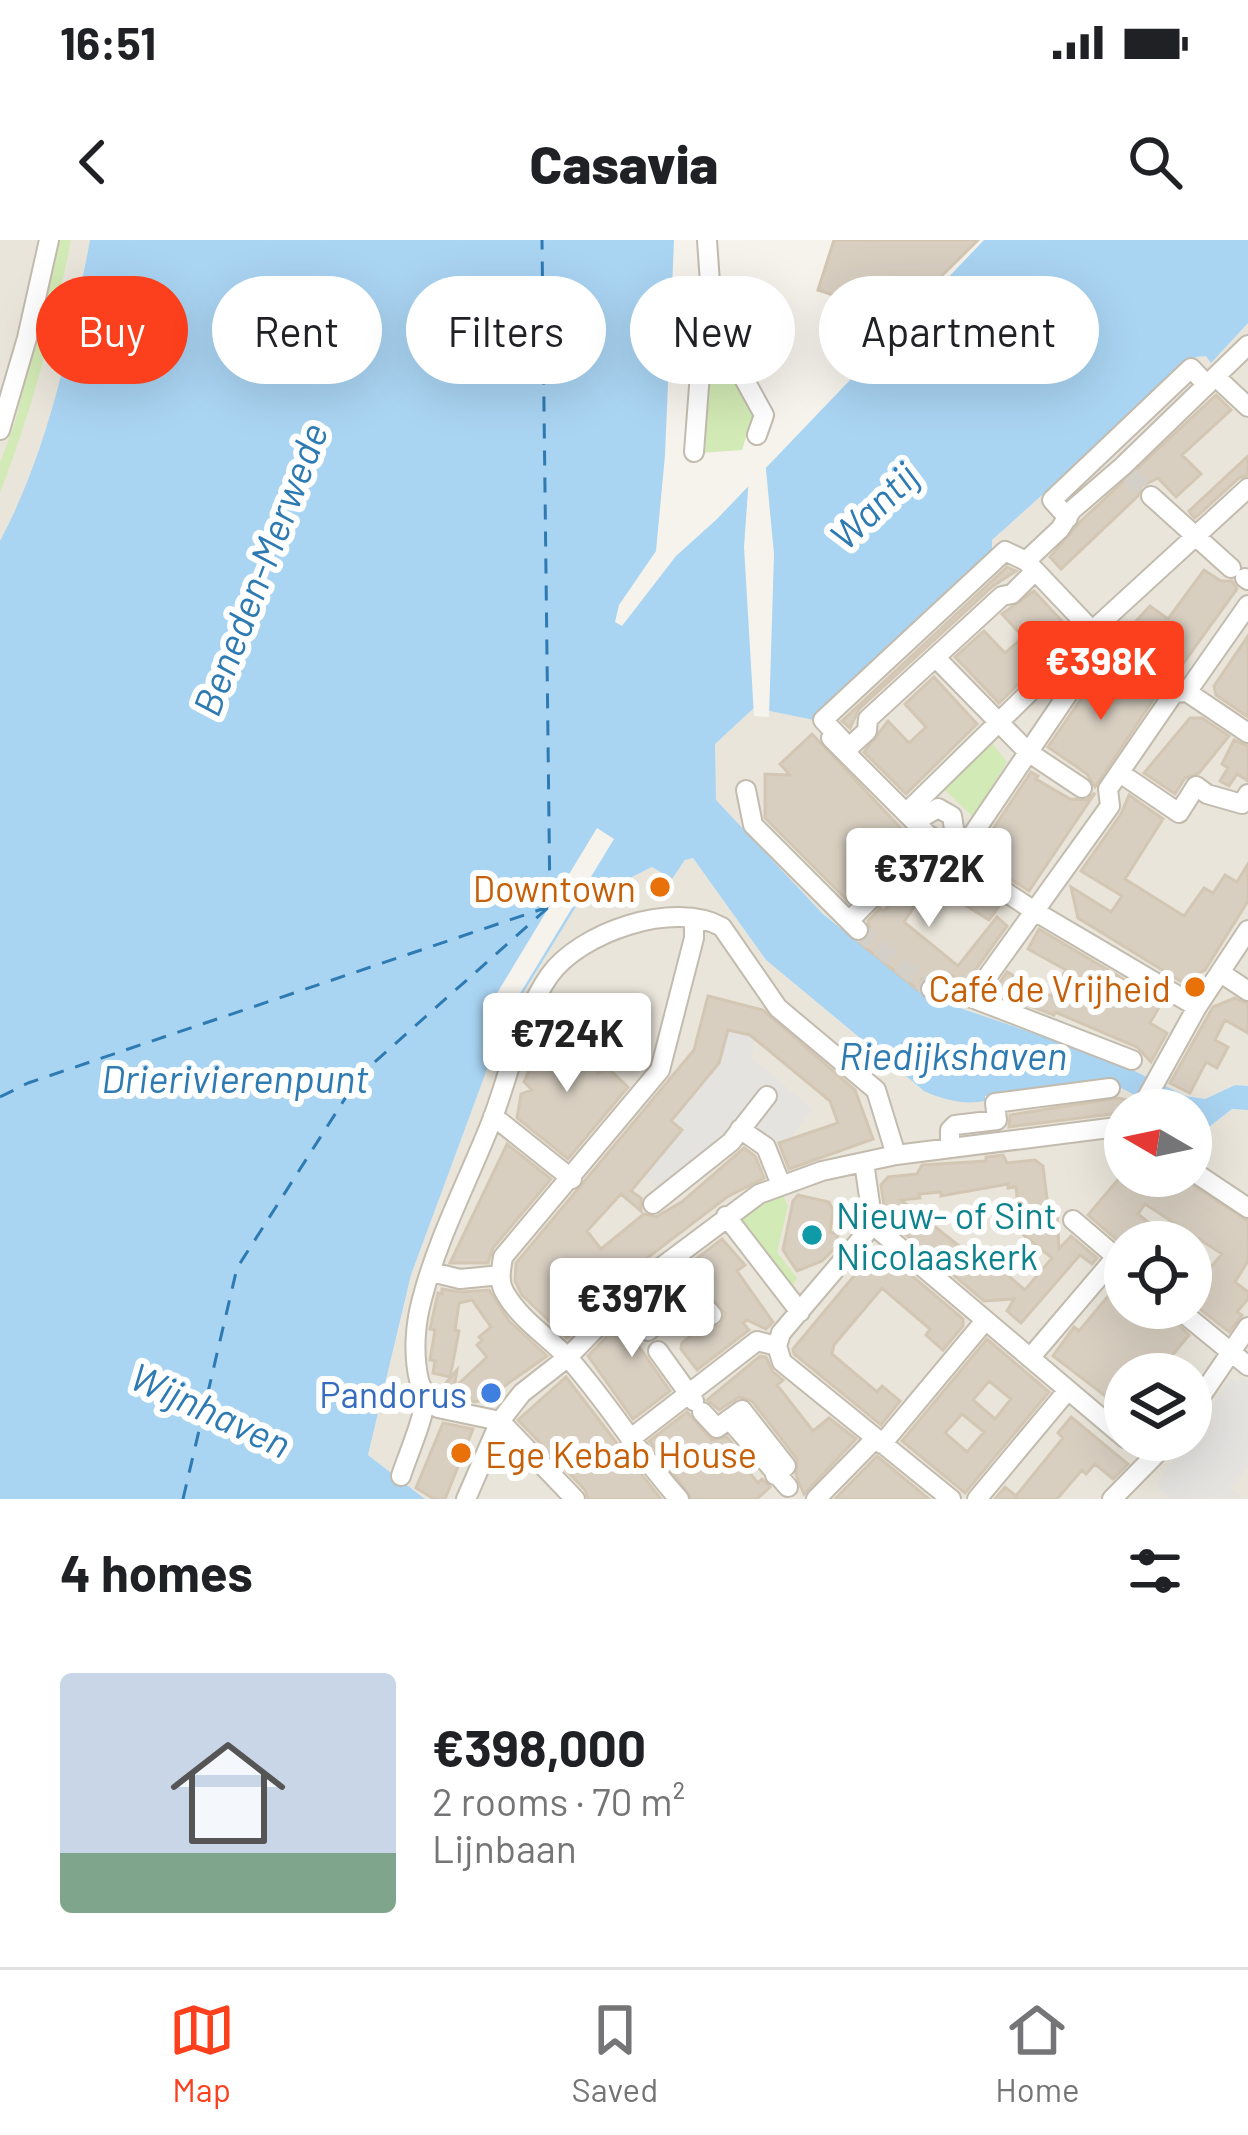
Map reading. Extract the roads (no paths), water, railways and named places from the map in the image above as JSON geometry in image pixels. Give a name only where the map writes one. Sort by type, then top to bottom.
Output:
[{"type":"street","points":[[3,415],[49,240]]},
{"type":"street","points":[[707,240],[707,276]]},
{"type":"street","points":[[841,748],[867,731],[868,719],[1002,596],[1012,594],[1068,518],[1127,471],[1248,345]]},
{"type":"street","points":[[1068,518],[1052,500],[1191,368],[1248,407]]},
{"type":"street","points":[[694,452],[700,384]]},
{"type":"street","points":[[749,384],[764,415],[757,435]]},
{"type":"street","points":[[911,816],[999,724],[1097,637],[1248,488]]},
{"type":"street","points":[[1151,496],[1241,576]]},
{"type":"street","points":[[841,748],[842,740],[823,720],[1005,551],[1030,566],[1097,637],[1248,733]]},
{"type":"street","points":[[972,998],[1036,912],[1095,796],[1108,789],[1248,605]]},
{"type":"street","points":[[746,790],[754,824],[853,925],[945,850],[1028,752],[1097,637]]},
{"type":"street","points":[[936,658],[1028,752],[1095,796]]},
{"type":"street","points":[[821,730],[945,850],[1036,912],[1197,1007]]},
{"type":"street","points":[[1120,772],[1179,813],[1196,786],[1246,805]]},
{"type":"street","points":[[911,816],[938,808],[952,816],[955,835],[945,850]]},
{"type":"street","points":[[680,1499],[568,1357],[532,1327],[496,1276],[502,1257],[660,1070],[694,938],[694,917]]},
{"type":"street","points":[[575,1499],[500,1421],[438,1408],[425,1397],[419,1382],[416,1325],[431,1272],[525,1023],[548,977],[583,944],[619,927],[694,917],[722,927],[778,1008],[876,1090],[896,1155]]},
{"type":"street","points":[[1152,1089],[1197,1007],[1248,930]]},
{"type":"street","points":[[1221,973],[1248,991]]},
{"type":"street","points":[[931,988],[972,998],[1132,1060]]},
{"type":"street","points":[[950,1148],[955,1125],[997,1120],[995,1102],[1110,1088]]},
{"type":"street","points":[[653,1204],[731,1142],[767,1096]]},
{"type":"street","points":[[494,1115],[572,1179]]},
{"type":"street","points":[[740,1129],[766,1147],[781,1185]]},
{"type":"street","points":[[466,1499],[500,1421],[522,1393],[568,1357],[640,1283],[759,1194],[896,1155],[1104,1129]]},
{"type":"street","points":[[865,1162],[873,1226],[1104,1420]]},
{"type":"street","points":[[1212,1184],[1248,1208]]},
{"type":"street","points":[[726,1216],[800,1312]]},
{"type":"street","points":[[1073,1220],[1104,1246]]},
{"type":"street","points":[[873,1226],[782,1333],[777,1346],[782,1362],[951,1499]]},
{"type":"street","points":[[667,1263],[712,1315]]},
{"type":"street","points":[[431,1272],[460,1280],[496,1276]]},
{"type":"street","points":[[1030,1358],[1104,1279]]},
{"type":"street","points":[[649,1331],[694,1294]]},
{"type":"street","points":[[816,1499],[879,1442],[985,1322]]},
{"type":"street","points":[[1212,1381],[1248,1327]]},
{"type":"street","points":[[1202,1329],[1248,1366]]},
{"type":"street","points":[[629,1438],[695,1402],[757,1341],[777,1346]]},
{"type":"street","points":[[658,1352],[718,1428],[742,1410],[786,1466],[785,1490]]},
{"type":"street","points":[[977,1499],[1068,1390]]},
{"type":"street","points":[[401,1476],[425,1397]]},
{"type":"street","points":[[1112,1499],[1146,1461]]},
{"type":"water","points":[[90,240],[674,240],[672,276],[630,276],[630,384],[668,384],[656,551],[619,605],[615,622],[622,626],[676,556],[846,384],[1099,384],[1099,276],[950,276],[984,240],[1248,240],[1248,323],[1211,363],[1206,356],[1196,357],[992,540],[996,556],[819,721],[754,708],[715,744],[716,800],[823,914],[925,996],[1112,1060],[1172,1089],[1123,1089],[1111,1083],[985,1096],[985,1101],[977,1102],[939,1097],[924,1091],[766,960],[693,858],[685,860],[672,879],[652,867],[618,884],[591,882],[503,1026],[411,1275],[368,1455],[425,1499],[0,1499],[0,541],[32,469],[58,384],[188,384],[188,276],[82,276]]},
{"type":"water","points":[[1235,1085],[1248,1086],[1248,1110],[1232,1109],[1212,1125],[1212,1096]]},
{"type":"tunnel","points":[[1130,475],[1151,496]]},
{"type":"tunnel","points":[[858,930],[931,989]]},
{"type":"place","name":"Downtown","points":[[660,887]]},
{"type":"place","name":"Café de Vrijheid","points":[[1195,987]]},
{"type":"place","name":"Nieuw- of Sint Nicolaaskerk","points":[[812,1235]]},
{"type":"place","name":"Pandorus","points":[[491,1393]]},
{"type":"place","name":"Ege Kebab House","points":[[461,1453]]},
{"type":"water label","name":"Wantij","points":[[873,505]]},
{"type":"water label","name":"Beneden-Merwede","points":[[259,569]]},
{"type":"water label","name":"Riedijkshaven","points":[[953,1054]]},
{"type":"water label","name":"Drierivierenpunt","points":[[235,1077]]},
{"type":"water label","name":"Wijnhaven","points":[[211,1409]]}]
